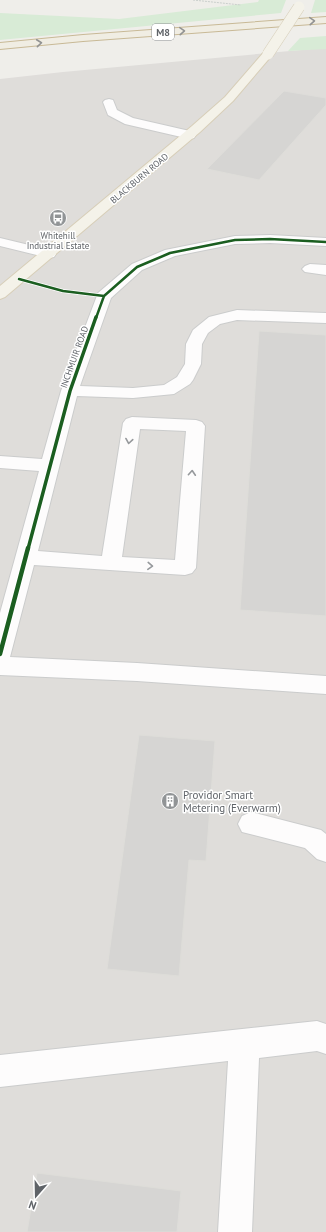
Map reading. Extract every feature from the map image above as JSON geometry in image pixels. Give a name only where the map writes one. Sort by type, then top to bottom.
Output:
[{"type":"highway","name":"M8","points":[[0,46],[83,38],[326,20]]},
{"type":"highway","points":[[270,35],[294,33]]},
{"type":"highway","points":[[0,56],[40,53]]},
{"type":"main road","name":"BLACKBURN ROAD","points":[[0,294],[190,135],[229,99],[268,54],[301,4]]},
{"type":"street","points":[[109,102],[112,112],[129,121],[190,135]]},
{"type":"street","name":"INCHMUIR ROAD","points":[[0,654],[70,391],[104,296],[137,267],[170,253],[236,240],[326,242]]},
{"type":"street","points":[[0,242],[49,254]]},
{"type":"street","points":[[310,269],[326,270]]},
{"type":"street","points":[[70,391],[133,393],[168,390],[184,380],[193,364],[194,344],[202,330],[214,320],[237,315],[326,318]]},
{"type":"street","points":[[26,558],[111,564],[185,568],[196,426],[132,423],[111,564]]},
{"type":"street","points":[[0,462],[50,466]]},
{"type":"street","points":[[0,666],[136,672],[326,685]]},
{"type":"street","points":[[251,824],[312,838],[326,850]]},
{"type":"street","points":[[0,1071],[317,1036],[326,1039]]},
{"type":"street","points":[[235,1232],[244,1044]]},
{"type":"shaded area","name":"Whitehill Industrial Estate","points":[[312,49],[326,49],[326,1232],[0,1232],[0,79]]},
{"type":"green space","points":[[259,0],[286,0],[281,13],[0,40],[0,13],[119,19],[258,2]]},
{"type":"green space","points":[[315,0],[326,0],[326,12],[311,13]]},
{"type":"green space","points":[[326,36],[326,49],[288,51],[300,38]]},
{"type":"building","points":[[284,91],[326,98],[326,105],[259,180],[207,169]]},
{"type":"building","points":[[259,331],[326,335],[326,616],[240,610]]},
{"type":"building","name":"Providor Smart Metering (Everwarm)","points":[[139,735],[215,741],[206,861],[189,860],[179,976],[107,969]]},
{"type":"building","points":[[37,1173],[181,1191],[177,1232],[27,1232]]},
{"type":"cycle path","points":[[0,654],[70,391],[104,296],[137,267],[170,253],[235,240],[270,239],[326,242]]},
{"type":"cycle path","points":[[19,279],[63,291],[104,296]]},
{"type":"place","name":"Whitehill Industrial Estate","points":[[58,218]]},
{"type":"place","name":"Providor Smart Metering (Everwarm)","points":[[170,801]]}]
